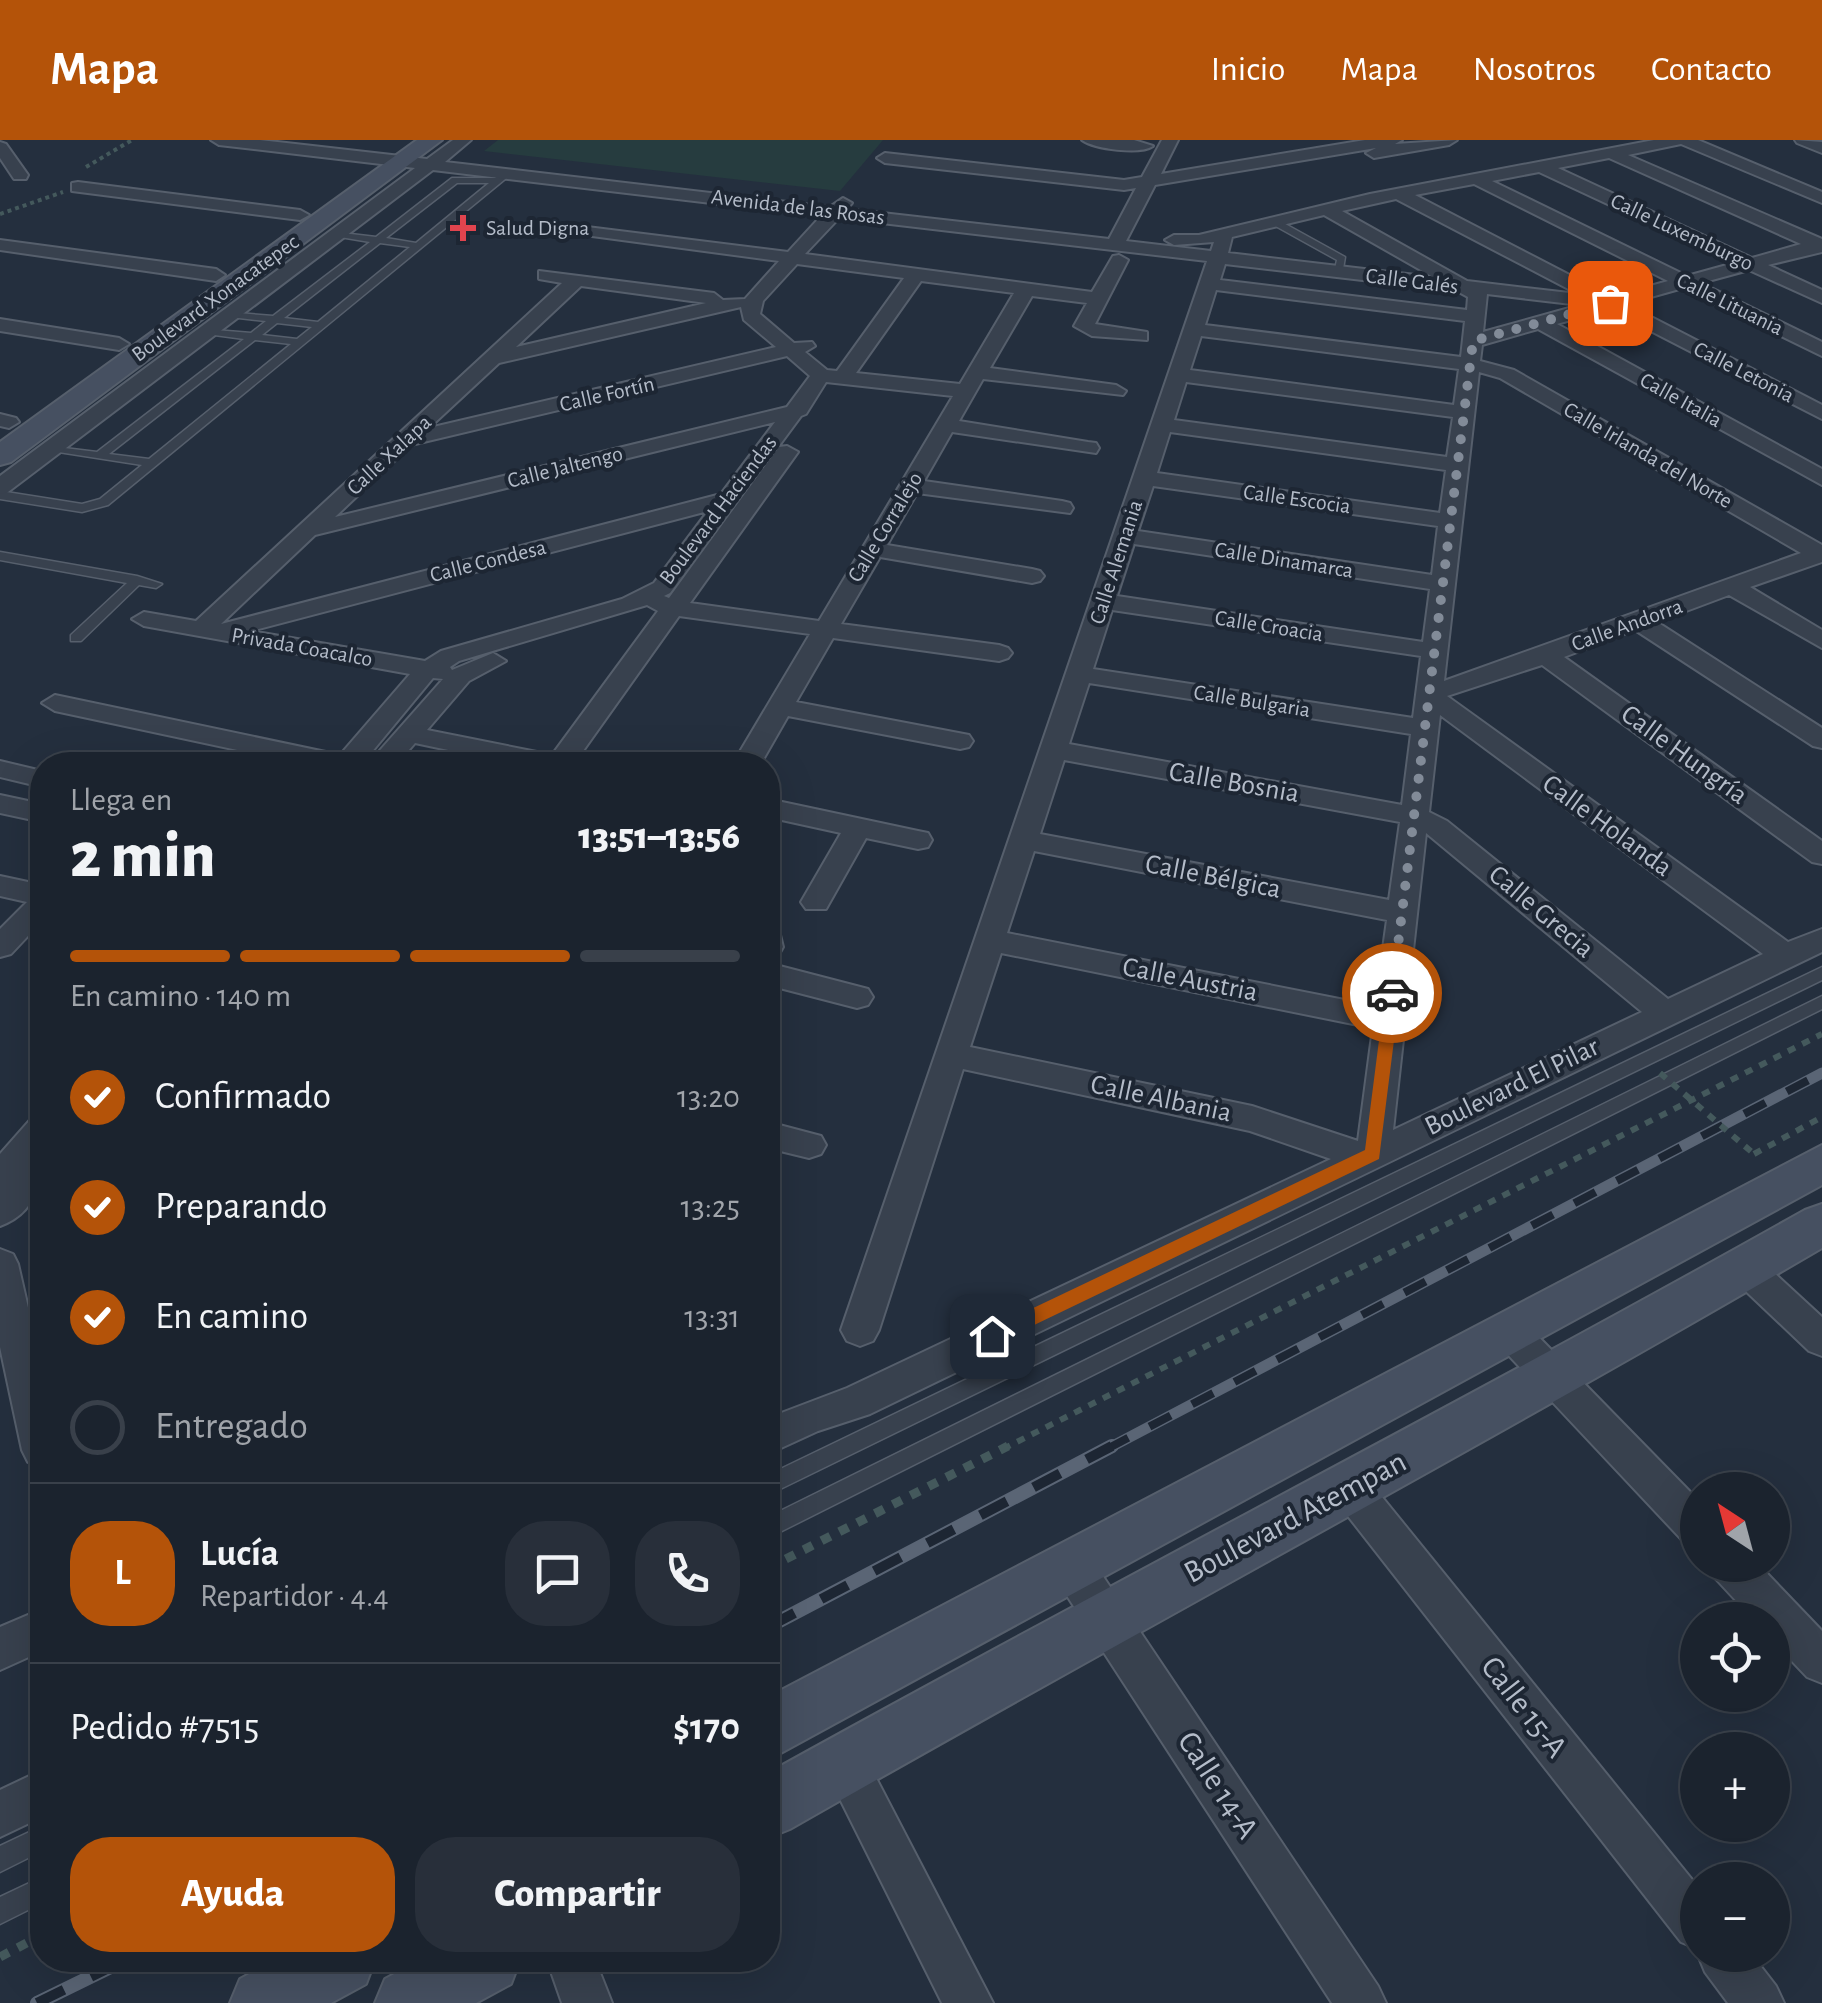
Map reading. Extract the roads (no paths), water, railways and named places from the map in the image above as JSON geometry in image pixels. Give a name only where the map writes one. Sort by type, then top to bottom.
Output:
[{"type":"main road","name":"Boulevard Xonacatepec","points":[[0,456],[216,275],[300,214],[412,152]]},
{"type":"main road","name":"Boulevard Xonacatepec","points":[[3,424],[119,356],[412,152]]},
{"type":"main road","points":[[119,356],[198,338]]},
{"type":"main road","name":"Boulevard Atempan","points":[[780,1724],[1822,1163]]},
{"type":"main road","name":"Boulevard Atempan","points":[[780,1801],[1108,1616],[1352,1489],[1555,1377],[1822,1224]]},
{"type":"main road","points":[[264,2003],[320,1972]]},
{"type":"main road","points":[[409,2003],[466,1972]]},
{"type":"street","points":[[219,140],[412,152],[463,140]]},
{"type":"street","points":[[1090,140],[1147,143],[1108,214]]},
{"type":"street","points":[[1140,336],[1084,326],[1170,140]]},
{"type":"street","points":[[1216,174],[1394,140]]},
{"type":"street","points":[[1108,214],[1146,185],[1449,140]]},
{"type":"street","points":[[1217,259],[1274,222],[1682,140],[1822,198]]},
{"type":"street","points":[[1803,140],[1822,148]]},
{"type":"street","points":[[0,148],[20,175]]},
{"type":"street","points":[[0,487],[337,234],[412,152]]},
{"type":"street","name":"Avenida de las Rosas","points":[[412,152],[502,177],[847,208],[1108,214],[1118,246],[1217,259]]},
{"type":"street","name":"Avenida de las Rosas","points":[[412,152],[847,208]]},
{"type":"street","points":[[1613,154],[1820,245]]},
{"type":"street","points":[[884,158],[1108,214]]},
{"type":"street","name":"Calle Luxemburgo","points":[[1543,167],[1822,297]]},
{"type":"street","name":"Calle Lituania","points":[[1476,179],[1822,350]]},
{"type":"street","points":[[78,187],[300,214]]},
{"type":"street","name":"Calle Letonia","points":[[1399,194],[1822,412]]},
{"type":"street","points":[[496,357],[753,304],[802,259],[847,208]]},
{"type":"street","points":[[1326,209],[1478,295],[1370,1156]]},
{"type":"street","points":[[577,230],[1099,299]]},
{"type":"street","points":[[0,245],[216,275]]},
{"type":"street","points":[[1194,329],[1473,340],[1820,245]]},
{"type":"street","points":[[1217,259],[1473,340]]},
{"type":"street","name":"Calle Galés","points":[[1217,259],[1608,303]]},
{"type":"street","name":"Calle Alemania","points":[[860,1330],[1217,259]]},
{"type":"street","points":[[832,375],[917,274]]},
{"type":"street","points":[[545,275],[753,304],[770,312],[799,348],[832,375],[1116,391]]},
{"type":"street","name":"Calle Xalapa","points":[[210,631],[308,530],[576,280]]},
{"type":"street","name":"Calle Corralejo","points":[[754,752],[1026,289]]},
{"type":"street","name":"Calle Italia","points":[[1540,322],[1822,478]]},
{"type":"street","points":[[0,325],[119,356]]},
{"type":"street","name":"Calle Irlanda del Norte","points":[[1473,340],[1508,374],[1821,554]]},
{"type":"street","name":"Calle Fortín","points":[[406,440],[799,348]]},
{"type":"street","name":"Boulevard Haciendas","points":[[392,752],[460,676],[484,664],[663,605],[686,592],[822,404],[832,375]]},
{"type":"street","name":"Boulevard Haciendas","points":[[663,605],[662,588],[724,500],[792,412],[832,375]]},
{"type":"street","points":[[1179,375],[1464,412]]},
{"type":"street","name":"Calle Jaltengo","points":[[308,530],[822,404]]},
{"type":"street","points":[[946,425],[1088,448]]},
{"type":"street","points":[[1162,425],[1458,465]]},
{"type":"street","name":"Calle Escocia","points":[[1144,478],[1450,520]]},
{"type":"street","points":[[910,485],[1062,508]]},
{"type":"street","name":"Calle Condesa","points":[[210,631],[758,492]]},
{"type":"street","name":"Calle Dinamarca","points":[[1125,536],[1443,584]]},
{"type":"street","points":[[872,549],[1032,576]]},
{"type":"street","name":"Calle Andorra","points":[[1429,692],[1456,688],[1821,554]]},
{"type":"street","points":[[1731,586],[1822,641]]},
{"type":"street","name":"Calle Croacia","points":[[1104,600],[1434,651]]},
{"type":"street","points":[[567,752],[663,605],[999,653]]},
{"type":"street","name":"Boulevard Haciendas","points":[[357,752],[427,670],[471,649],[663,605]]},
{"type":"street","name":"Privada Coacalco","points":[[144,619],[460,676]]},
{"type":"street","points":[[1638,621],[1822,740]]},
{"type":"street","name":"Calle Hungría","points":[[1545,655],[1822,855]]},
{"type":"street","name":"Calle Bulgaria","points":[[1079,674],[1425,728]]},
{"type":"street","name":"Calle Holanda","points":[[1429,692],[1786,956]]},
{"type":"street","points":[[55,704],[284,752]]},
{"type":"street","points":[[780,707],[960,741]]},
{"type":"street","points":[[409,734],[496,752]]},
{"type":"street","name":"Calle Bosnia","points":[[1054,750],[1414,816]]},
{"type":"street","points":[[0,770],[30,776]]},
{"type":"street","points":[[0,804],[30,810]]},
{"type":"street","points":[[780,811],[918,840]]},
{"type":"street","name":"Calle Grecia","points":[[1414,816],[1437,826],[1665,1014]]},
{"type":"street","points":[[816,902],[858,827]]},
{"type":"street","name":"Calle Bélgica","points":[[1024,840],[1402,914]]},
{"type":"street","points":[[0,886],[30,892]]},
{"type":"street","points":[[0,926],[30,902]]},
{"type":"street","points":[[0,948],[30,908]]},
{"type":"street","name":"Boulevard El Pilar","points":[[780,1432],[808,1417],[856,1402],[1822,939]]},
{"type":"street","name":"Calle Austria","points":[[990,940],[1389,1020]]},
{"type":"street","points":[[780,977],[857,997]]},
{"type":"street","name":"Calle Albania","points":[[952,1055],[1252,1118],[1370,1156]]},
{"type":"street","points":[[780,1138],[809,1145]]},
{"type":"street","points":[[0,1178],[30,1142]]},
{"type":"street","points":[[0,1212],[30,1176]]},
{"type":"street","points":[[0,1264],[30,1397]]},
{"type":"street","points":[[1745,1268],[1822,1340]]},
{"type":"street","points":[[1511,1333],[1680,1510]]},
{"type":"street","name":"Calle 15-A","points":[[1352,1489],[1680,1902]]},
{"type":"street","name":"Calle 14-A","points":[[1073,1568],[1361,2003]]},
{"type":"street","points":[[1747,1582],[1822,1662]]},
{"type":"street","points":[[0,1648],[30,1635]]},
{"type":"street","points":[[845,1766],[968,2003]]},
{"type":"street","points":[[0,1814],[30,1799]]},
{"type":"street","points":[[575,1972],[587,2003]]},
{"type":"street","points":[[1735,1972],[1759,2003]]},
{"type":"lane","points":[[99,456],[455,180],[502,177]]},
{"type":"lane","points":[[0,495],[92,507],[502,177]]},
{"type":"lane","points":[[1274,222],[1342,260],[1340,272]]},
{"type":"lane","points":[[337,234],[420,246]]},
{"type":"lane","points":[[230,314],[320,324]]},
{"type":"lane","points":[[198,338],[252,337],[297,342]]},
{"type":"lane","points":[[52,448],[150,463]]},
{"type":"lane","points":[[0,556],[156,584]]},
{"type":"lane","points":[[76,638],[138,580]]},
{"type":"lane","points":[[780,1480],[1822,973]]},
{"type":"lane","points":[[780,1522],[1822,1002]]},
{"type":"lane","points":[[0,1859],[30,1844]]},
{"type":"lane","points":[[0,1911],[30,1896]]},
{"type":"railway","points":[[1107,1449],[1822,1073]]},
{"type":"railway","points":[[780,1621],[1112,1446]]},
{"type":"railway","points":[[37,2003],[100,1972]]},
{"type":"place","name":"Salud Digna","points":[[463,228]]}]
